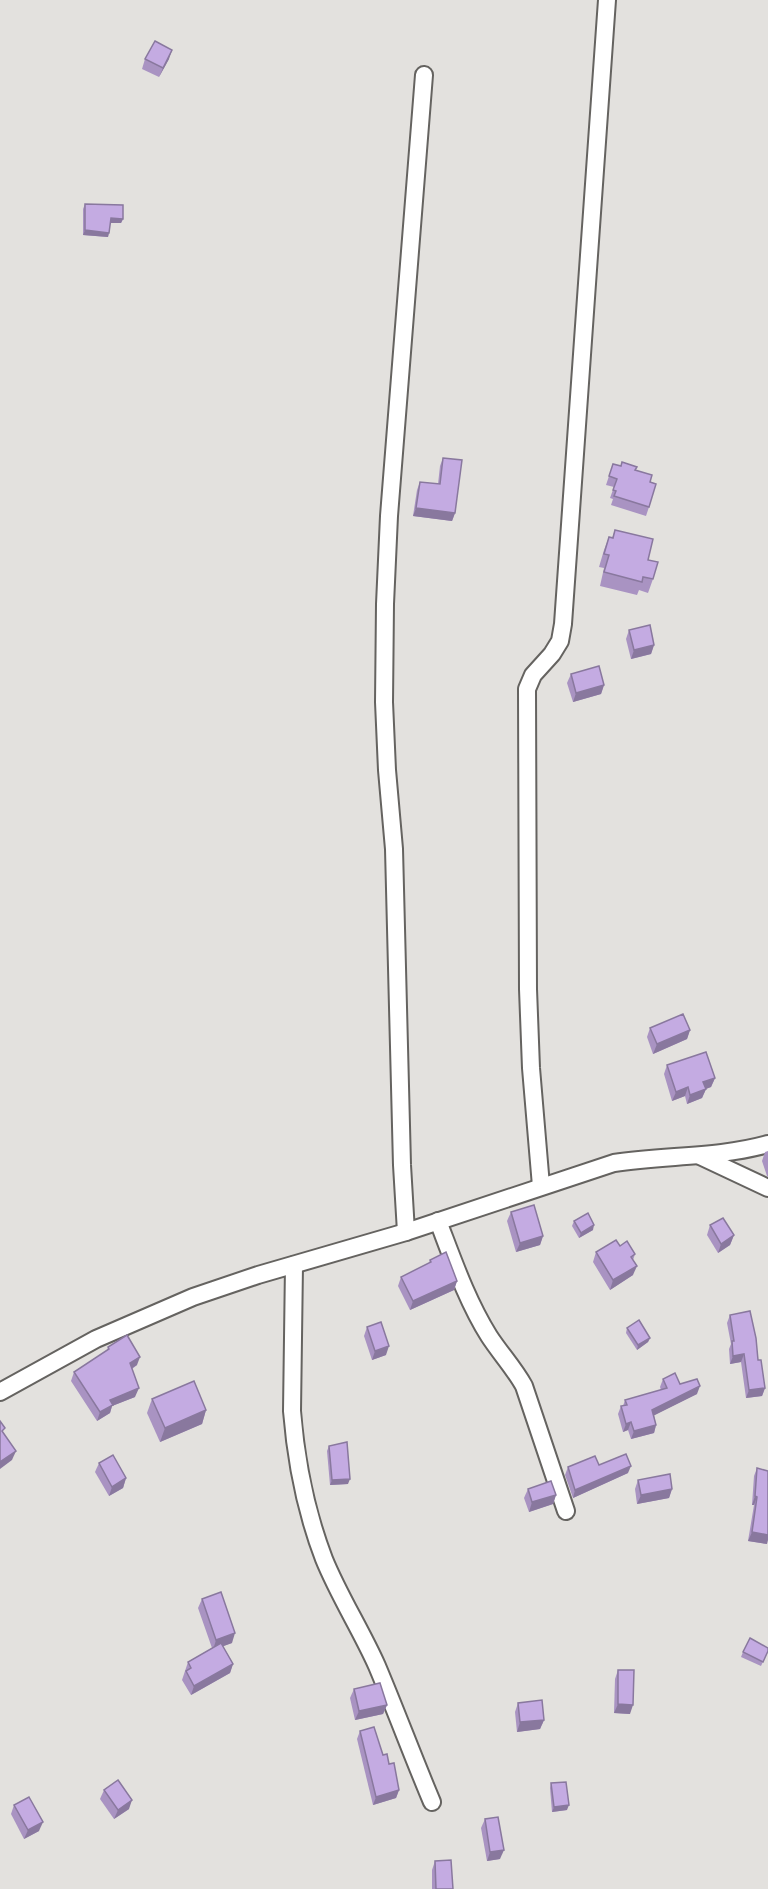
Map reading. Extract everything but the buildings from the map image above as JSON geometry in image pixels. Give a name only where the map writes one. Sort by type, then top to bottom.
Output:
[{"type":"street","points":[[541,1186],[531,1068],[528,989],[527,689],[533,675],[552,654],[560,641],[563,624],[607,0]]},
{"type":"street","points":[[406,1232],[402,1165],[394,849],[384,702],[384,604],[424,75]]},
{"type":"street","points":[[0,1392],[96,1339],[192,1297],[406,1232],[614,1163],[700,1156],[768,1144]]},
{"type":"street","points":[[700,1156],[768,1188]]},
{"type":"street","points":[[438,1221],[455,1268],[476,1314],[524,1386],[566,1511]]},
{"type":"street","points":[[294,1266],[292,1411],[304,1493],[324,1558],[376,1664],[432,1802]]}]
